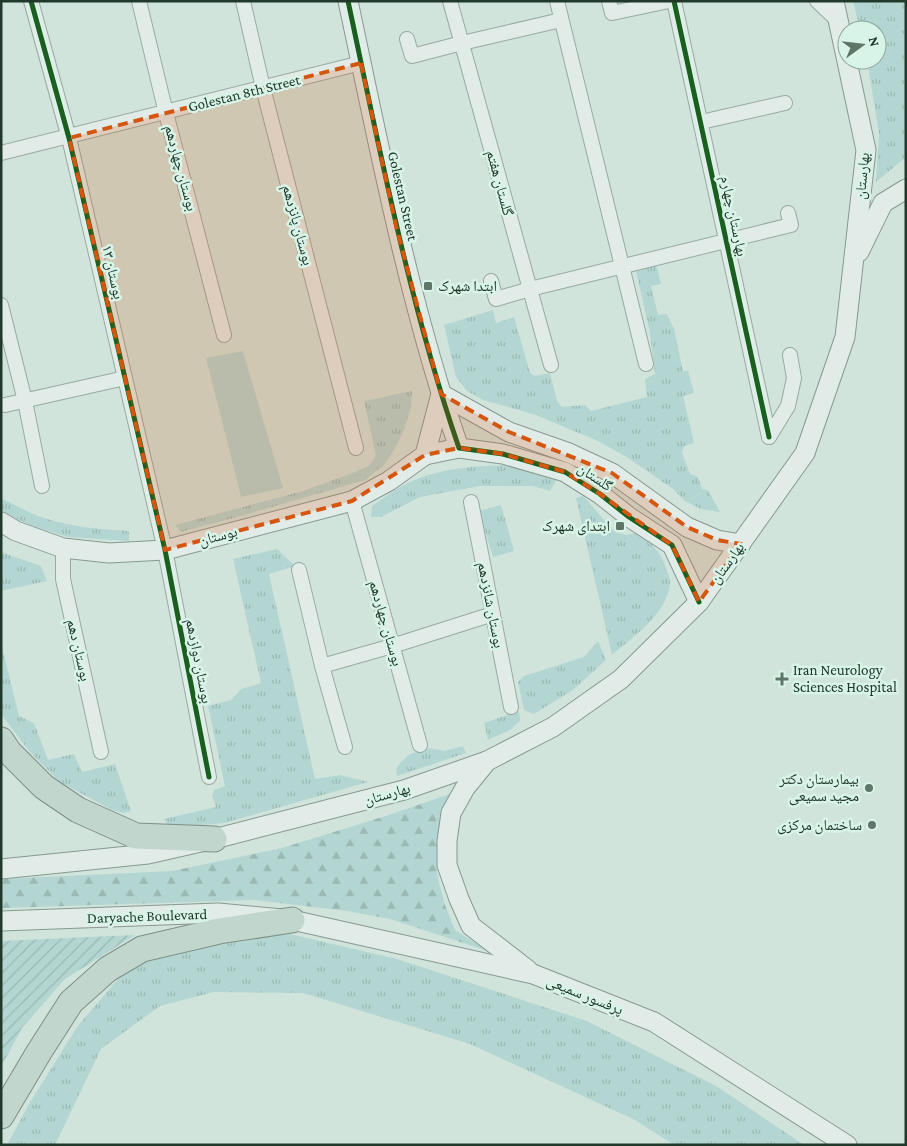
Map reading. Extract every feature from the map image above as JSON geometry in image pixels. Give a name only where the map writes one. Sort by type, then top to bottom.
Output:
[{"type":"highway","points":[[1,740],[9,752],[44,786],[78,810],[136,836],[214,839]]},
{"type":"highway","points":[[1,1116],[71,1002],[108,969],[142,949],[219,932],[292,920]]},
{"type":"main road","name":"Golestan Street","points":[[348,1],[396,226],[440,394]]},
{"type":"main road","name":"بهارستان","points":[[834,1],[838,20]]},
{"type":"main road","name":"بهارستان","points":[[214,839],[404,790],[487,760],[553,727],[621,679],[699,602],[805,453],[845,337],[866,150],[849,70]]},
{"type":"main road","points":[[853,265],[882,203],[906,189]]},
{"type":"main road","points":[[440,394],[459,448]]},
{"type":"main road","points":[[425,454],[440,394]]},
{"type":"main road","name":"گلستان","points":[[440,394],[509,432],[569,453],[612,473],[687,526],[717,540],[741,544]]},
{"type":"main road","name":"گلستان","points":[[459,448],[503,454],[565,472],[672,545],[699,602]]},
{"type":"main road","name":"بوستان","points":[[1,522],[16,531],[63,548],[109,554],[165,550],[352,501],[389,481],[425,454],[459,448]]},
{"type":"main road","points":[[487,760],[465,788],[451,813],[447,840],[447,865],[458,899],[471,926],[533,974]]},
{"type":"main road","points":[[1,869],[148,854],[214,839]]},
{"type":"main road","name":"Daryache Boulevard","points":[[1,921],[218,913],[292,920]]},
{"type":"main road","name":"پرفسور سمیعی","points":[[292,920],[533,974],[654,1022],[847,1145]]},
{"type":"street","name":"بوستان ۱۳","points":[[31,1],[69,138],[165,550]]},
{"type":"street","name":"بوستان چهاردهم","points":[[139,1],[224,335]]},
{"type":"street","name":"بوستان پانزدهم","points":[[243,1],[263,88],[356,448]]},
{"type":"street","name":"گلستان هفتم","points":[[450,1],[550,365]]},
{"type":"street","points":[[557,1],[646,364]]},
{"type":"street","points":[[609,1],[612,12],[669,1]]},
{"type":"street","name":"بهارستان چهارم","points":[[674,1],[770,437],[788,406],[794,378],[790,355]]},
{"type":"street","points":[[817,1],[837,20]]},
{"type":"street","points":[[407,39],[412,56],[562,20]]},
{"type":"street","name":"Golestan 8th Street","points":[[1,153],[69,138],[361,63]]},
{"type":"street","points":[[701,122],[785,102]]},
{"type":"street","points":[[491,281],[496,299],[791,225],[788,213]]},
{"type":"street","points":[[1,304],[25,400],[42,486]]},
{"type":"street","points":[[5,405],[125,378]]},
{"type":"street","name":"بوستان چهاردهم","points":[[352,501],[420,745]]},
{"type":"street","name":"بوستان شانزدهم","points":[[471,502],[511,708]]},
{"type":"street","name":"بوستان دهم","points":[[63,548],[63,579],[101,752]]},
{"type":"street","name":"بوستان دوازدهم","points":[[165,550],[209,777]]},
{"type":"street","points":[[299,570],[322,666],[345,747]]},
{"type":"street","points":[[322,666],[493,614]]},
{"type":"highlighted area","points":[[361,63],[396,226],[441,394],[509,432],[612,473],[687,527],[717,540],[741,544],[699,602],[672,545],[600,494],[565,472],[503,454],[459,448],[425,455],[352,501],[165,550],[69,138]]},
{"type":"green space","points":[[853,1],[906,1],[906,157],[876,182],[879,133],[869,70],[887,70],[887,20],[858,20]]},
{"type":"green space","points":[[656,264],[661,284],[651,286],[658,315],[667,314],[674,329],[683,371],[688,371],[694,393],[683,396],[694,443],[684,446],[682,453],[690,474],[698,477],[702,489],[708,490],[720,512],[701,509],[685,501],[673,489],[628,458],[598,441],[533,414],[483,400],[467,391],[456,377],[444,325],[493,310],[496,323],[514,317],[530,373],[535,376],[550,373],[557,401],[562,407],[585,405],[591,411],[647,397],[645,379],[655,374],[650,333],[636,271]]},
{"type":"green space","points":[[243,351],[283,488],[241,497],[206,358]]},
{"type":"green space","points":[[412,391],[411,407],[404,430],[394,450],[384,465],[365,480],[181,532],[175,525],[303,491],[369,466],[376,456],[364,401]]},
{"type":"green space","points":[[508,465],[557,479],[550,491],[533,486],[480,486],[420,497],[381,517],[371,517],[372,506],[399,488],[420,478],[457,469]]},
{"type":"green space","points":[[583,496],[615,532],[626,535],[637,533],[647,540],[661,557],[670,580],[667,595],[656,615],[612,655],[576,498]]},
{"type":"green space","points":[[1,498],[33,514],[65,524],[129,531],[129,541],[68,537],[32,526],[1,511]]},
{"type":"green space","points":[[501,505],[514,551],[493,557],[479,511]]},
{"type":"green space","points":[[277,549],[295,566],[269,574],[315,779],[340,775],[368,782],[224,823],[169,828],[164,819],[216,807],[212,796],[214,790],[225,786],[208,706],[231,700],[241,689],[261,683],[233,559]]},
{"type":"green space","points":[[1,552],[41,566],[47,581],[1,591]]},
{"type":"green space","points":[[598,641],[606,660],[573,690],[534,714],[524,710],[518,682],[524,676],[584,657]]},
{"type":"green space","points":[[1,643],[19,716],[34,723],[48,760],[74,754],[82,772],[115,764],[131,811],[124,813],[112,810],[60,782],[29,751],[1,714]]},
{"type":"green space","points":[[519,711],[520,721],[510,730],[488,740],[484,723]]},
{"type":"green space","points":[[463,746],[466,753],[397,776],[396,769],[410,754],[430,748],[444,751]]},
{"type":"green space","points":[[458,791],[438,845],[437,875],[445,905],[455,930],[488,951],[390,919],[347,911],[254,900],[1,908],[1,879],[172,871],[282,848],[392,814]]},
{"type":"green space","points":[[290,934],[397,959],[587,1021],[718,1087],[804,1145],[674,1145],[635,1120],[470,1044],[303,993],[214,992],[160,1006],[101,1049],[55,1145],[7,1145],[29,1104],[77,1027],[130,965],[198,940]]},
{"type":"green space","points":[[135,935],[65,979],[22,1028],[1,1067],[1,941]]},
{"type":"cycle path","points":[[31,1],[69,138],[165,550],[209,777]]},
{"type":"cycle path","points":[[348,1],[410,282],[441,393],[459,448],[503,454],[565,472],[600,494],[629,517],[672,545],[699,602]]},
{"type":"cycle path","points":[[674,1],[769,437]]},
{"type":"place","name":"ابتدا شهرک","points":[[428,286]]},
{"type":"place","name":"ابتدای شهرک","points":[[620,526]]},
{"type":"place","name":"Iran Neurology Sciences Hospital","points":[[782,679]]},
{"type":"place","name":"بیمارستان دکتر مجید سمیعی","points":[[869,788]]},
{"type":"place","name":"ساختمان مرکزی","points":[[872,825]]}]
